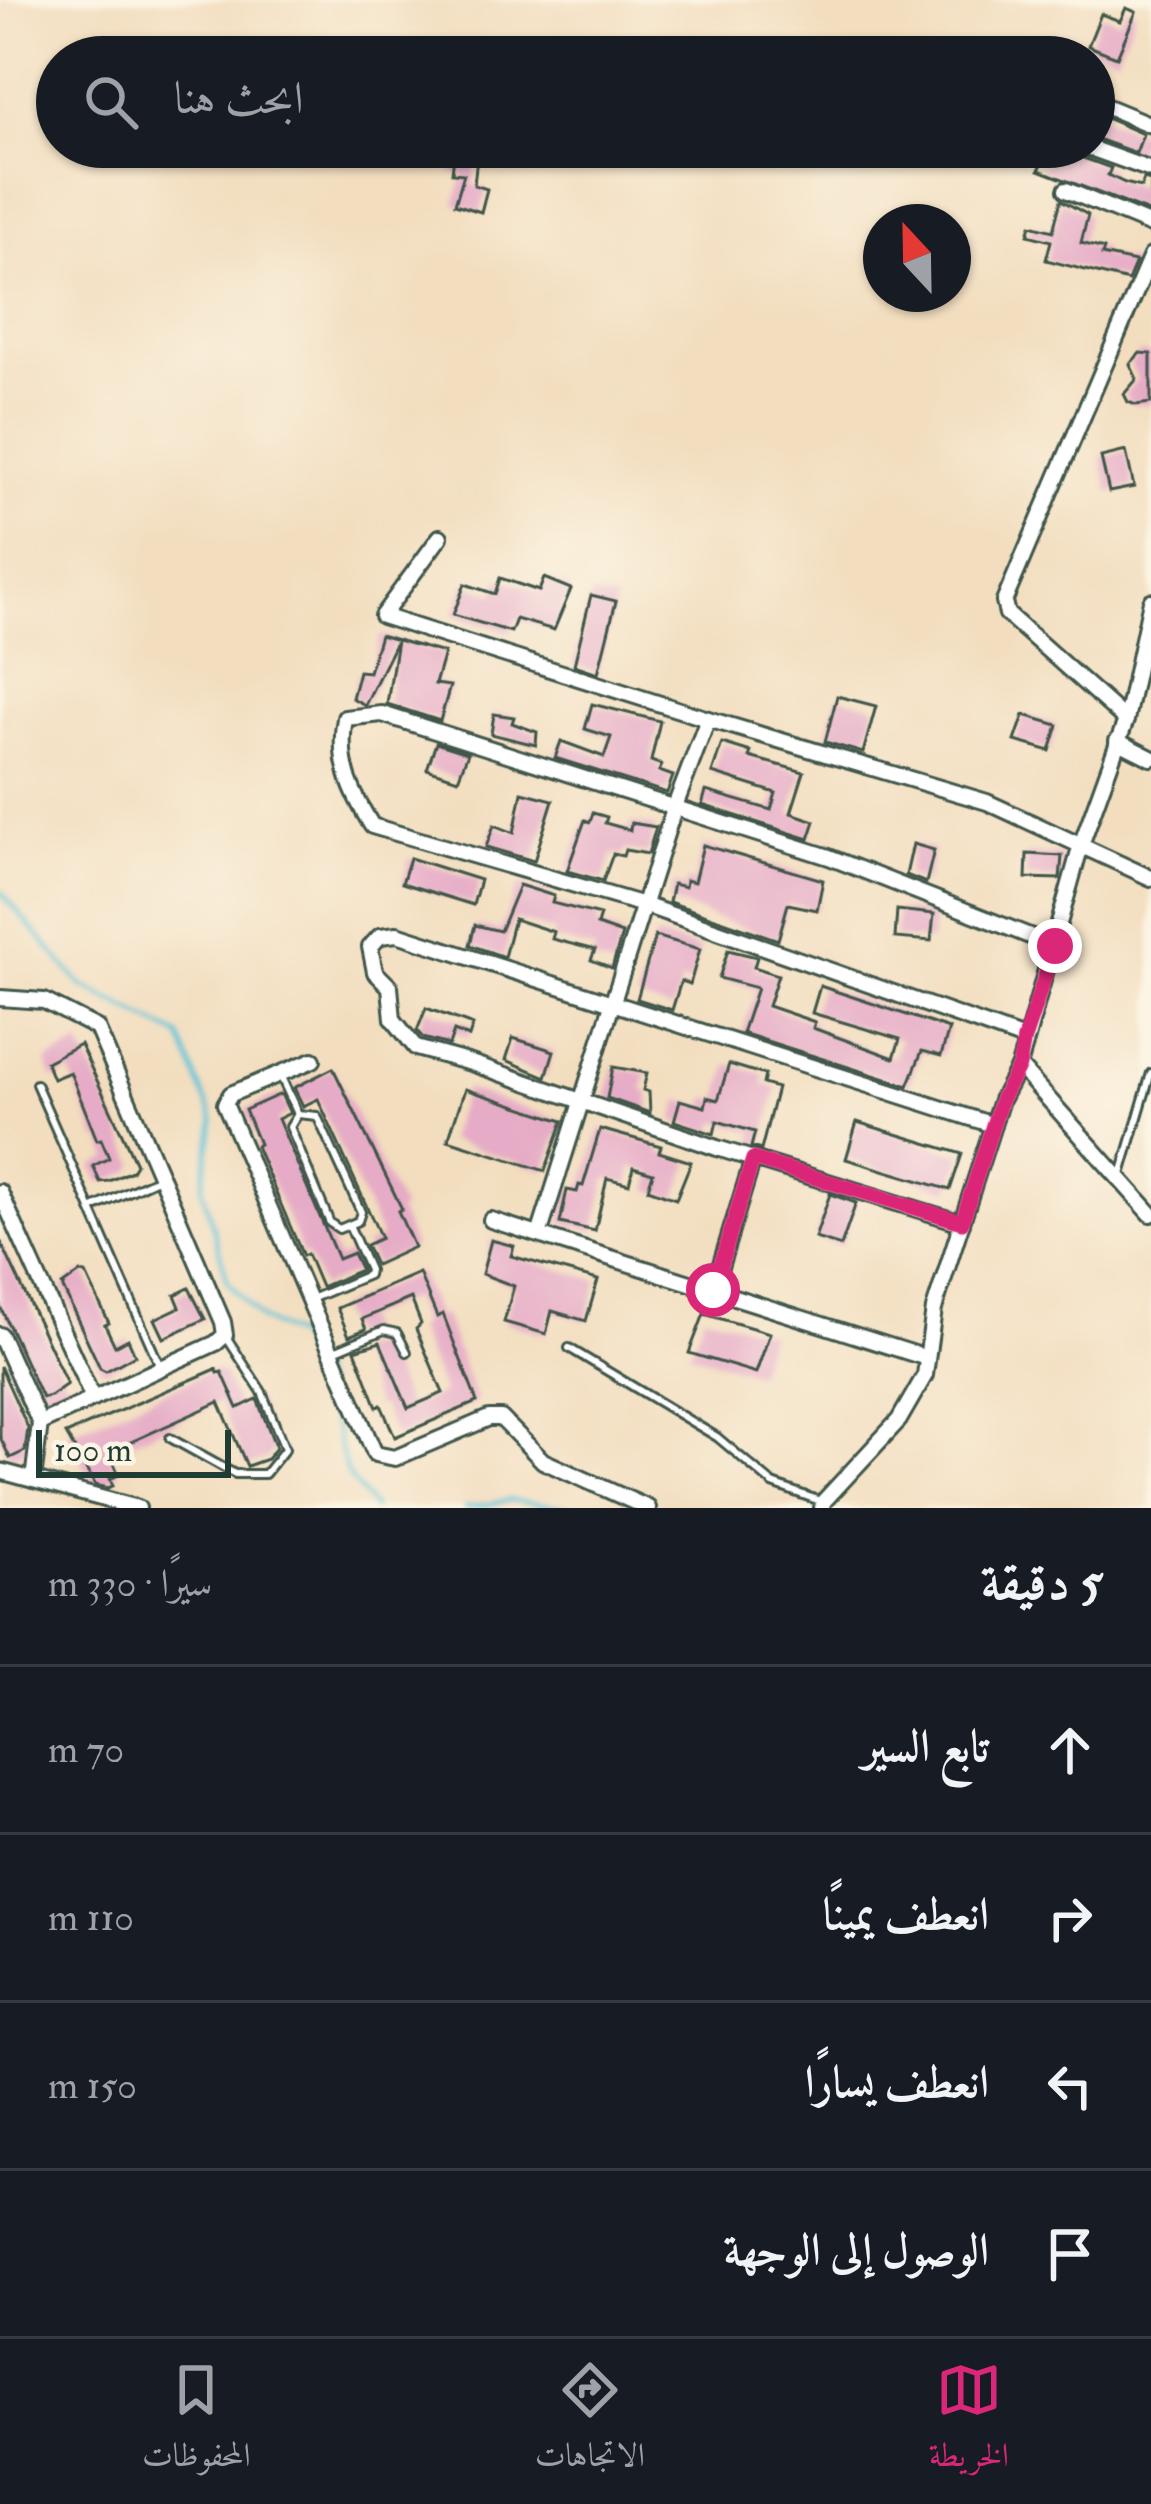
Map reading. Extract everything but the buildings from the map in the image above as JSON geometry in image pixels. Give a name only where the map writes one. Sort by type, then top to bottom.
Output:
[{"type":"street","points":[[1115,110],[1151,125]]},
{"type":"street","points":[[1115,157],[1151,170]]},
{"type":"street","points":[[1066,190],[1151,225]]},
{"type":"street","points":[[1126,720],[1007,614],[1004,602],[1151,256]]},
{"type":"street","points":[[440,537],[382,616],[987,802],[1151,878]]},
{"type":"street","points":[[823,1505],[899,1420],[925,1375],[934,1309],[993,1125],[1019,1066],[1081,845],[1126,720],[1151,601]]},
{"type":"street","points":[[1024,1039],[644,904],[372,826],[348,788],[340,743],[345,718],[382,714],[829,857],[1055,946]]},
{"type":"street","points":[[538,1235],[674,809],[708,719]]},
{"type":"street","points":[[1117,741],[1151,758]]},
{"type":"street","points":[[962,1222],[416,1048],[393,1019],[390,987],[375,972],[370,947],[380,936],[397,934],[993,1125]]},
{"type":"street","points":[[1,995],[44,1001],[97,1028],[225,1335],[40,1423]]},
{"type":"street","points":[[313,1060],[231,1094],[225,1104],[374,1454],[395,1458],[489,1418],[501,1418],[543,1461],[648,1508]]},
{"type":"street","points":[[1019,1066],[1151,1214]]},
{"type":"street","points":[[713,1290],[753,1159]]},
{"type":"street","points":[[0,1192],[92,1399]]},
{"type":"street","points":[[490,1220],[927,1358]]},
{"type":"street","points":[[0,1335],[40,1423],[33,1480]]},
{"type":"street","points":[[1,1469],[138,1508]]},
{"type":"lane","points":[[1120,1178],[1151,1073]]},
{"type":"lane","points":[[280,1074],[298,1114]]},
{"type":"lane","points":[[36,1084],[161,1368]]},
{"type":"lane","points":[[298,1114],[317,1116],[361,1212],[358,1222],[339,1229],[330,1222],[290,1126],[298,1114]]},
{"type":"lane","points":[[91,1209],[160,1178]]},
{"type":"lane","points":[[309,1300],[368,1275],[349,1225]]},
{"type":"lane","points":[[331,1352],[384,1330],[397,1333],[407,1352]]},
{"type":"lane","points":[[170,1438],[235,1474],[265,1474],[286,1449],[262,1392],[225,1335]]},
{"type":"lane","points":[[568,1348],[717,1437],[773,1484],[823,1505]]},
{"type":"waterway","points":[[0,891],[81,985],[180,1036],[214,1121],[202,1188],[228,1282],[261,1319],[294,1336],[320,1374],[347,1474],[373,1508]]},
{"type":"waterway","points":[[466,1508],[510,1500],[576,1508]]},
{"type":"route","points":[[713,1290],[753,1159],[962,1222],[1001,1100],[1019,1066],[1055,946]]}]
